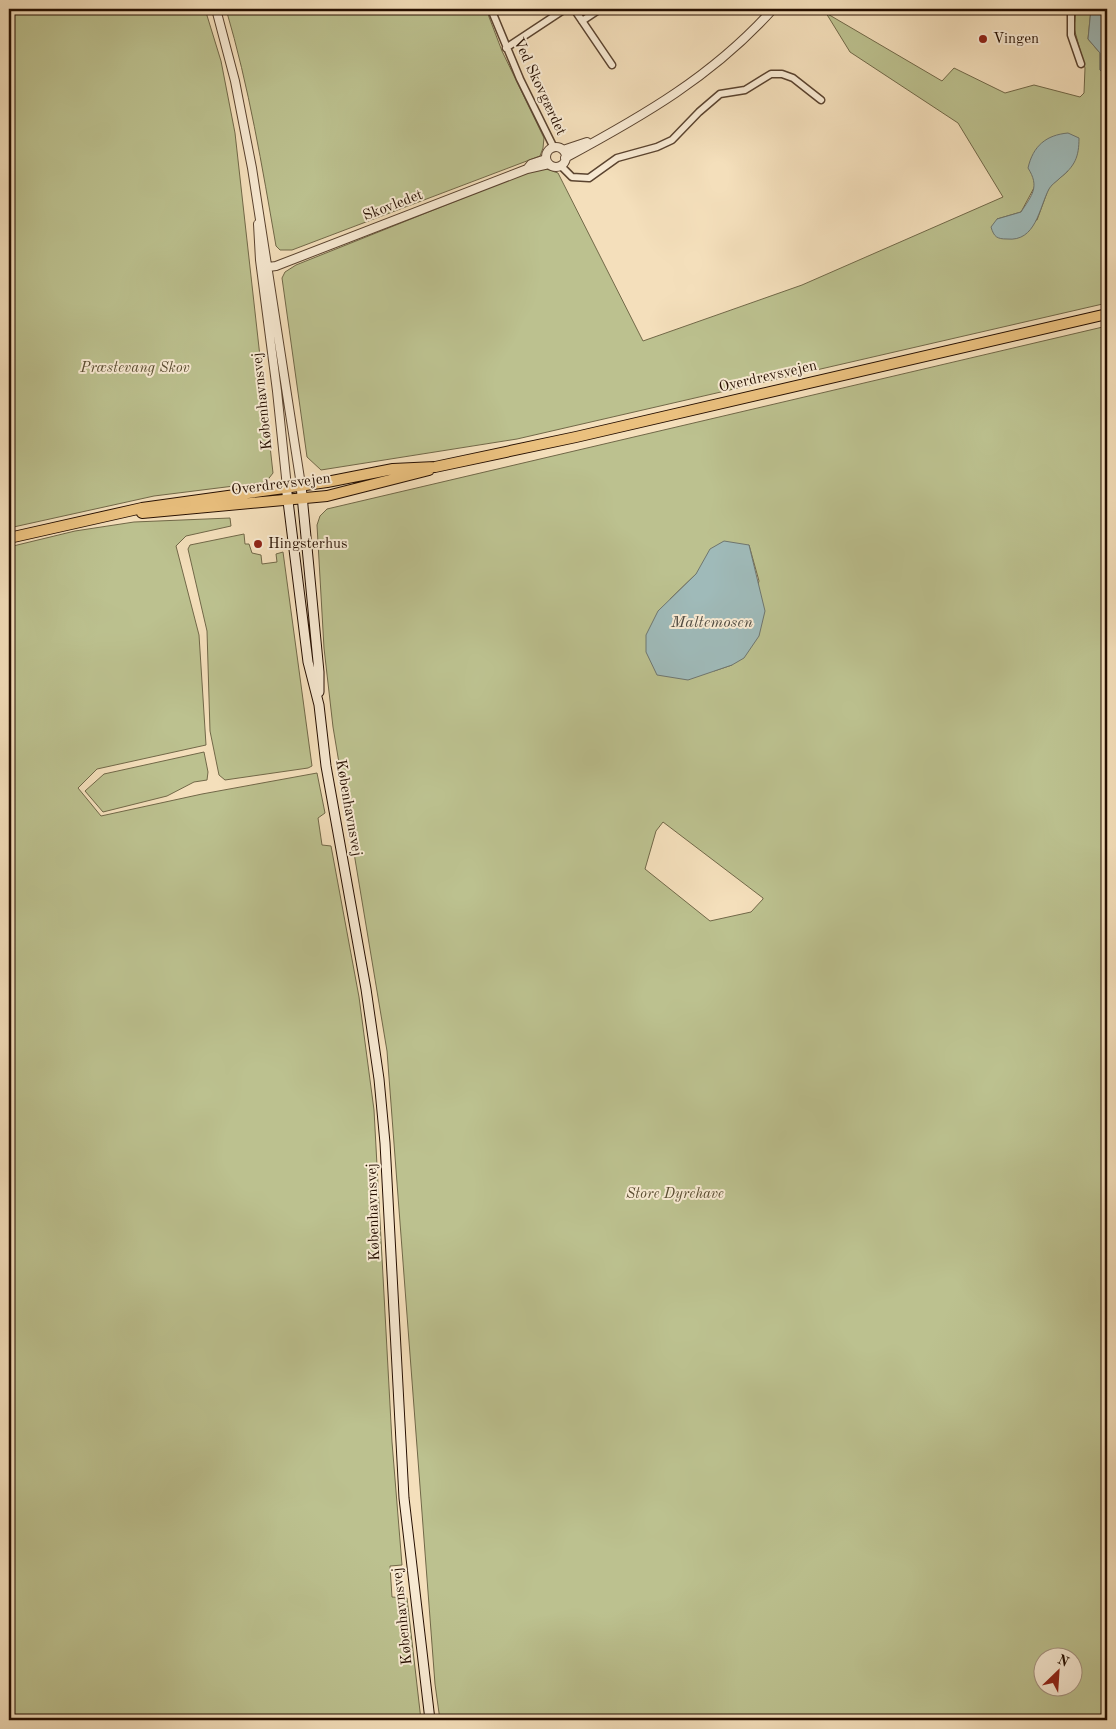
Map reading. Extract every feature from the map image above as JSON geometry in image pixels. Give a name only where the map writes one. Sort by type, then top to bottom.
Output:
[{"type":"main road","name":"Overdrevsvejen","points":[[9,538],[73,522],[126,513],[142,508],[301,485],[393,469],[435,467],[576,437],[1107,314]]},
{"type":"main road","name":"Overdrevsvejen","points":[[126,513],[172,512],[303,499],[356,490],[419,474],[435,467]]},
{"type":"main road","name":"Københavnsvej","points":[[301,485],[319,672],[319,705],[326,766],[366,989],[379,1079],[385,1143],[404,1498],[430,1720]]},
{"type":"main road","name":"Københavnsvej","points":[[287,487],[308,662],[319,705]]},
{"type":"street","name":"Københavnsvej","points":[[216,9],[235,81],[259,212],[287,487]]},
{"type":"street","name":"Ved Skovgærdet","points":[[491,9],[506,48],[554,148]]},
{"type":"street","points":[[506,48],[564,9]]},
{"type":"street","points":[[574,9],[612,65]]},
{"type":"street","points":[[582,21],[600,9]]},
{"type":"street","points":[[564,154],[597,140],[655,108],[689,86],[718,62],[773,9]]},
{"type":"street","points":[[1071,9],[1071,35],[1081,64]]},
{"type":"street","points":[[561,166],[572,177],[589,178],[617,158],[657,147],[672,140],[699,112],[720,94],[745,90],[771,74],[782,74],[793,78],[821,100]]},
{"type":"street","points":[[561,166],[555,167],[548,162],[548,152],[554,148],[564,154]]},
{"type":"street","points":[[561,166],[564,154]]},
{"type":"street","name":"Skovledet","points":[[264,267],[548,162]]},
{"type":"street","name":"Københavnsvej","points":[[264,267],[301,485]]},
{"type":"green space","name":"Præstevang Skov","points":[[9,9],[205,9],[221,61],[235,133],[273,473],[266,482],[154,496],[9,528]]},
{"type":"green space","points":[[226,9],[486,9],[502,51],[544,138],[540,156],[292,250],[280,250],[276,246],[248,97]]},
{"type":"green space","points":[[1076,9],[1091,9],[1088,39],[1100,53],[1100,70],[1107,76],[1107,303],[517,439],[321,470],[307,457],[282,278],[285,272],[296,265],[531,171],[546,169],[558,173],[643,341],[802,285],[1003,197],[958,123],[850,52],[826,13],[942,81],[954,68],[1005,93],[1034,85],[1080,97],[1084,93],[1085,68],[1074,28]],"holes":[[[1068,171],[1049,187],[1037,220],[997,219],[1021,212],[1035,186],[1034,178]]]},
{"type":"green space","name":"Store Dyrehave","points":[[1107,326],[1107,1720],[440,1720],[435,1684],[387,1051],[333,727],[324,648],[317,525],[320,516],[327,509]],"holes":[[[749,545],[759,581],[732,665],[714,671],[670,599],[696,574]],[[663,822],[763,898],[763,899],[751,912],[710,921],[645,869],[656,831]]]},
{"type":"green space","points":[[230,518],[231,526],[186,536],[176,546],[199,635],[206,745],[97,769],[78,788],[101,816],[202,794],[317,773],[325,813],[318,818],[322,845],[331,846],[359,997],[374,1110],[392,1442],[402,1565],[390,1566],[392,1597],[407,1598],[421,1720],[9,1720],[9,547],[75,531],[134,522]]},
{"type":"green space","points":[[244,534],[245,544],[249,544],[252,553],[261,555],[262,564],[277,562],[276,554],[283,552],[312,766],[225,780],[219,775],[210,731],[207,631],[188,549],[190,545]]},
{"type":"green space","points":[[204,752],[208,772],[207,780],[194,782],[167,796],[103,812],[85,791],[104,774]]},
{"type":"water","points":[[1091,9],[1107,9],[1106,76],[1100,70],[1100,53],[1088,39]]},
{"type":"water","points":[[1068,133],[1079,138],[1075,161],[1050,188],[1030,230],[1017,238],[1004,239],[996,237],[991,227],[997,219],[1021,212],[1031,196],[1034,180],[1028,168],[1037,148],[1053,136]]},
{"type":"water","name":"Maltemosen","points":[[724,541],[749,545],[765,611],[759,636],[744,658],[732,665],[688,680],[657,675],[646,652],[646,635],[658,611],[696,574],[710,549]]},
{"type":"place","name":"Vingen","points":[[983,39]]},
{"type":"place","name":"Hingsterhus","points":[[258,544]]}]
